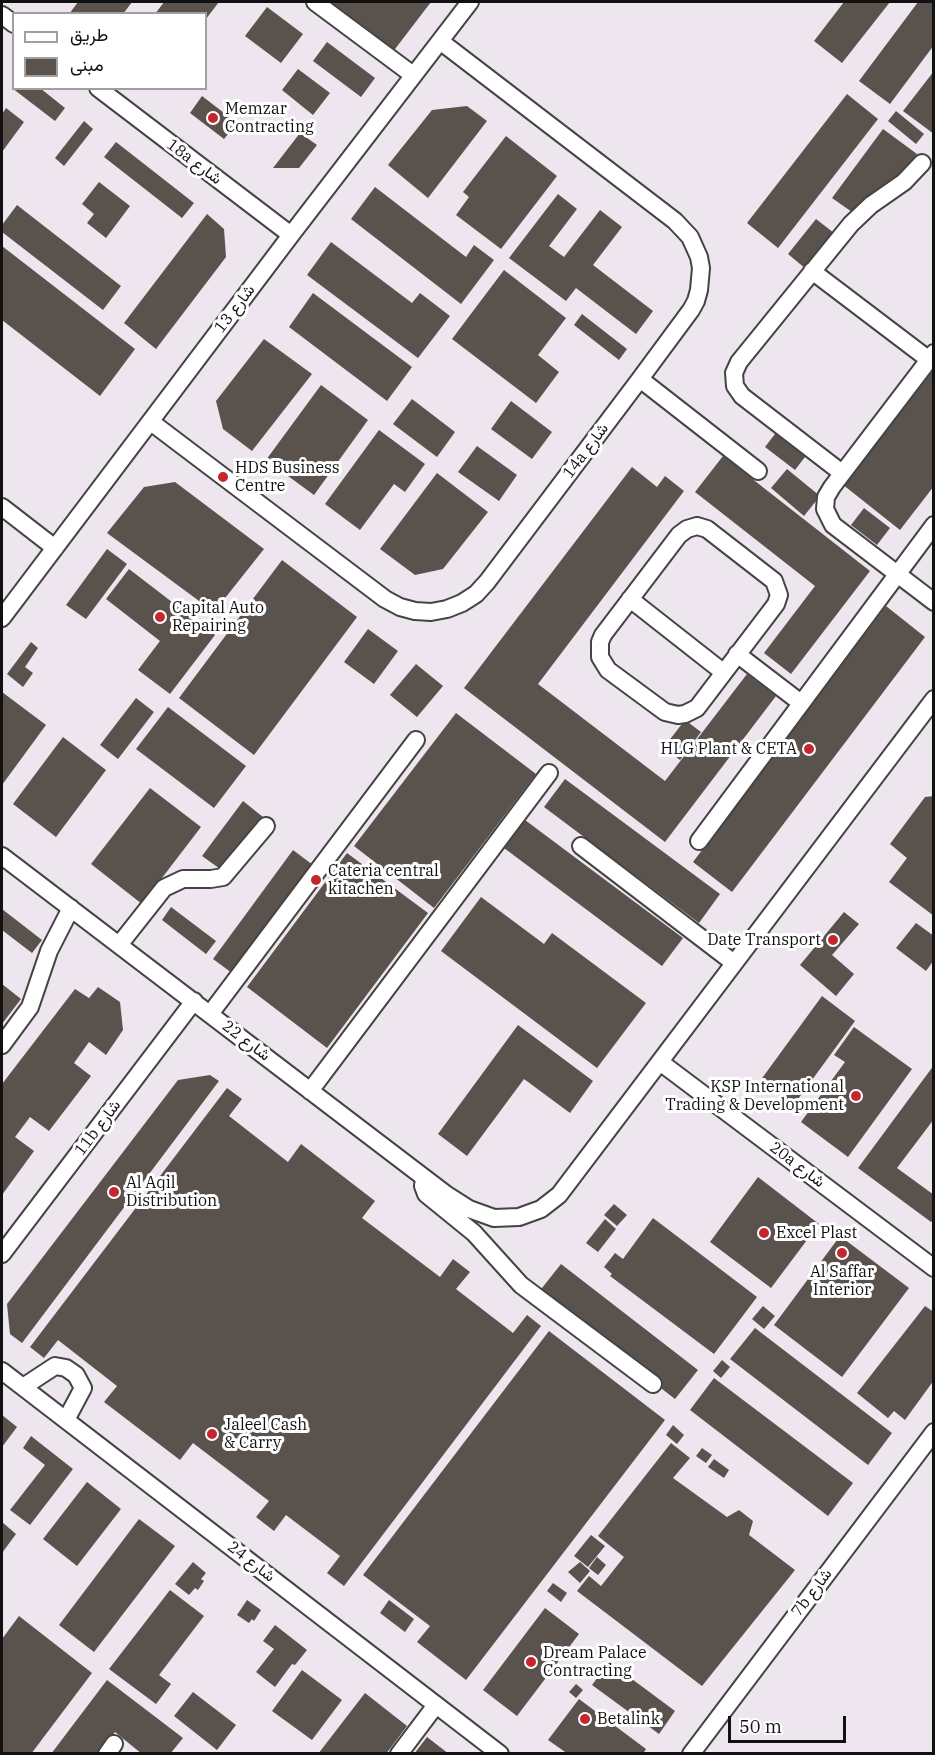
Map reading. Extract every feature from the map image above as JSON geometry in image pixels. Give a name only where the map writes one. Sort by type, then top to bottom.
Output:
[{"type":"street","points":[[315,2],[413,75]]},
{"type":"street","name":"شارع 13","points":[[2,618],[470,2]]},
{"type":"street","name":"14a شارع","points":[[151,422],[385,599],[399,607],[431,612],[447,609],[476,594],[487,582],[691,310],[699,290],[701,268],[690,237],[675,221],[440,40]]},
{"type":"street","name":"18a شارع","points":[[101,90],[291,235]]},
{"type":"street","points":[[842,473],[742,396],[733,380],[735,367],[861,214],[904,182],[922,162]]},
{"type":"street","points":[[812,271],[931,356],[842,473],[826,497],[825,509],[829,520],[933,602]]},
{"type":"street","points":[[640,379],[758,471]]},
{"type":"street","points":[[2,507],[55,548]]},
{"type":"street","points":[[699,841],[933,525]]},
{"type":"street","points":[[697,526],[707,529],[774,581],[779,590],[776,604],[737,654],[697,708],[678,715],[665,712],[608,669],[600,657],[600,642],[682,532],[697,526]]},
{"type":"street","points":[[630,599],[723,672]]},
{"type":"street","points":[[737,654],[801,703]]},
{"type":"street","points":[[660,1062],[930,709]]},
{"type":"street","points":[[210,1014],[416,740]]},
{"type":"street","points":[[310,1091],[549,773]]},
{"type":"street","points":[[119,945],[164,888],[183,879],[211,879],[228,874],[266,826]]},
{"type":"street","points":[[581,846],[734,963]]},
{"type":"street","name":"شارع 22","points":[[2,856],[424,1178],[458,1203],[494,1218],[531,1214],[559,1195],[660,1062]]},
{"type":"street","points":[[2,1045],[30,1007],[49,951],[71,908]]},
{"type":"street","name":"11b شارع","points":[[2,1254],[194,1001]]},
{"type":"street","name":"20a شارع","points":[[660,1062],[933,1268]]},
{"type":"street","points":[[424,1178],[423,1186],[426,1194],[474,1233],[521,1285],[653,1384]]},
{"type":"street","points":[[23,1387],[54,1366],[66,1368],[76,1375],[83,1388],[66,1420]]},
{"type":"street","name":"شارع 24","points":[[2,1371],[500,1754]]},
{"type":"street","name":"7b شارع","points":[[691,1754],[933,1432]]},
{"type":"street","points":[[399,1754],[436,1705]]},
{"type":"shaded area","points":[[2,2],[933,2],[933,1753],[2,1754]]},
{"type":"building","points":[[78,2],[132,2],[124,12],[70,12]]},
{"type":"building","points":[[164,2],[219,2],[207,18],[207,12],[156,12]]},
{"type":"building","points":[[325,2],[431,2],[392,53]]},
{"type":"building","points":[[844,2],[890,2],[842,63],[814,41]]},
{"type":"building","points":[[918,2],[934,2],[934,45],[890,104],[859,81]]},
{"type":"building","points":[[267,7],[303,34],[281,63],[245,36]]},
{"type":"building","points":[[327,42],[375,78],[361,97],[313,61]]},
{"type":"building","points":[[298,69],[330,93],[313,115],[282,90]]},
{"type":"building","points":[[934,71],[934,134],[903,111]]},
{"type":"building","points":[[15,90],[42,90],[65,108],[55,121]]},
{"type":"building","points":[[847,94],[878,119],[778,248],[747,223]]},
{"type":"building","name":"Memzar Contracting","points":[[202,96],[237,123],[224,139],[190,113]]},
{"type":"building","points":[[467,106],[487,121],[428,198],[388,165],[432,110]]},
{"type":"building","points":[[6,108],[24,122],[2,152],[2,114]]},
{"type":"building","points":[[896,111],[924,134],[916,144],[888,121]]},
{"type":"building","points":[[84,121],[93,129],[64,166],[55,158]]},
{"type":"building","points":[[883,129],[917,154],[893,180],[852,212],[832,198]]},
{"type":"building","points":[[300,133],[317,145],[299,168],[273,168]]},
{"type":"building","points":[[506,136],[557,176],[501,249],[456,215],[469,197],[463,192]]},
{"type":"building","points":[[116,142],[194,203],[182,218],[104,157]]},
{"type":"building","points":[[99,182],[130,206],[106,238],[87,223],[94,214],[82,204]]},
{"type":"building","points":[[375,187],[466,257],[474,245],[494,260],[461,304],[351,219]]},
{"type":"building","points":[[558,194],[577,209],[549,246],[564,257],[600,210],[622,227],[593,265],[653,311],[636,334],[576,288],[566,301],[509,258]]},
{"type":"building","points":[[17,205],[121,286],[103,310],[2,232],[2,225]]},
{"type":"building","points":[[207,214],[224,229],[226,257],[156,349],[124,323]]},
{"type":"building","points":[[816,219],[834,233],[806,269],[788,254]]},
{"type":"building","points":[[331,242],[412,303],[420,293],[450,316],[418,358],[307,275]]},
{"type":"building","points":[[2,246],[135,349],[100,396],[2,320]]},
{"type":"building","points":[[504,270],[566,318],[538,355],[559,372],[536,403],[452,339]]},
{"type":"building","points":[[313,293],[412,367],[387,401],[289,327]]},
{"type":"building","points":[[582,314],[627,349],[619,360],[574,325]]},
{"type":"building","points":[[264,339],[312,374],[252,451],[223,429],[216,401]]},
{"type":"building","points":[[934,364],[934,486],[900,530],[842,484]]},
{"type":"building","points":[[321,385],[368,420],[314,495],[266,460]]},
{"type":"building","points":[[412,399],[455,432],[437,457],[393,424]]},
{"type":"building","points":[[511,401],[552,432],[532,459],[491,429]]},
{"type":"building","points":[[379,430],[425,464],[405,492],[394,484],[360,530],[325,504]]},
{"type":"building","points":[[778,430],[808,453],[795,470],[765,447]]},
{"type":"building","points":[[477,446],[517,475],[499,501],[458,472]]},
{"type":"building","points":[[723,456],[870,571],[791,674],[764,653],[815,586],[695,492]]},
{"type":"building","points":[[632,467],[657,487],[665,476],[684,491],[538,684],[665,781],[747,674],[776,696],[665,842],[464,688]]},
{"type":"building","points":[[787,469],[820,496],[804,516],[771,488]]},
{"type":"building","points":[[437,473],[488,512],[443,569],[415,575],[380,549]]},
{"type":"building","points":[[175,482],[264,549],[214,612],[107,533],[144,487]]},
{"type":"building","points":[[864,508],[890,528],[877,545],[851,525]]},
{"type":"building","points":[[107,549],[127,564],[86,619],[66,605]]},
{"type":"building","points":[[282,560],[357,617],[254,755],[179,698]]},
{"type":"building","name":"Capital Auto Repairing","points":[[129,569],[215,635],[170,694],[138,670],[160,641],[106,599]]},
{"type":"building","name":"HLG Plant & CETA","points":[[886,606],[925,637],[732,892],[693,862]]},
{"type":"building","points":[[368,629],[398,651],[374,684],[344,662]]},
{"type":"building","points":[[31,642],[38,648],[25,667],[33,673],[23,687],[7,674]]},
{"type":"building","points":[[416,664],[443,686],[417,717],[390,695]]},
{"type":"building","points":[[2,692],[46,725],[2,785]]},
{"type":"building","points":[[136,698],[154,712],[118,759],[100,745]]},
{"type":"building","points":[[168,707],[246,766],[214,808],[136,749]]},
{"type":"building","points":[[456,713],[536,774],[434,908],[354,846]]},
{"type":"building","points":[[685,720],[701,732],[680,760],[664,747]]},
{"type":"building","points":[[63,737],[106,770],[56,837],[13,804]]},
{"type":"building","points":[[565,779],[720,894],[699,923],[544,807]]},
{"type":"building","points":[[150,788],[201,827],[142,904],[91,864]]},
{"type":"building","points":[[934,796],[934,916],[889,882],[907,858],[890,844],[925,797]]},
{"type":"building","points":[[243,801],[263,817],[223,871],[202,856]]},
{"type":"building","points":[[525,820],[683,938],[662,966],[504,848]]},
{"type":"building","points":[[293,850],[313,865],[232,973],[213,959]]},
{"type":"building","points":[[347,853],[428,913],[327,1048],[247,987]]},
{"type":"building","points":[[481,897],[544,944],[552,933],[646,1003],[597,1068],[441,951]]},
{"type":"building","points":[[171,907],[216,941],[206,954],[162,920]]},
{"type":"building","points":[[2,909],[42,940],[32,953],[2,930]]},
{"type":"building","name":"Date Transport","points":[[844,912],[859,924],[832,955],[854,974],[836,996],[800,965]]},
{"type":"building","points":[[916,923],[934,936],[934,960],[926,971],[896,948]]},
{"type":"building","points":[[2,984],[21,999],[2,1024]]},
{"type":"building","points":[[98,987],[120,1002],[123,1030],[106,1055],[89,1042],[74,1063],[91,1076],[49,1131],[30,1117],[15,1137],[34,1151],[2,1195],[2,1084],[75,989],[89,998]]},
{"type":"building","points":[[822,996],[855,1021],[793,1106],[760,1081]]},
{"type":"building","points":[[518,1025],[593,1081],[570,1113],[524,1079],[467,1156],[438,1134]]},
{"type":"building","name":"KSP International Trading & Development","points":[[854,1027],[912,1069],[848,1157],[801,1122],[845,1062],[834,1055]]},
{"type":"building","points":[[934,1065],[934,1119],[897,1168],[934,1195],[934,1219],[931,1222],[858,1168]]},
{"type":"building","name":"Al Aqil Distribution","points":[[210,1075],[219,1081],[22,1343],[10,1334],[7,1304],[178,1080]]},
{"type":"building","points":[[227,1088],[242,1099],[229,1116],[288,1162],[301,1144],[375,1201],[362,1218],[440,1277],[453,1259],[470,1272],[456,1289],[513,1333],[527,1315],[541,1326],[344,1586],[327,1573],[340,1556],[286,1515],[274,1531],[256,1517],[269,1501],[193,1443],[180,1460],[104,1402],[117,1386],[58,1340],[44,1358],[30,1347]]},
{"type":"building","name":"Excel Plast","points":[[758,1177],[819,1224],[771,1288],[710,1242]]},
{"type":"building","points":[[614,1204],[627,1215],[617,1226],[604,1215]]},
{"type":"building","points":[[653,1218],[757,1297],[714,1354],[610,1276],[612,1274],[604,1267],[615,1253],[623,1259]]},
{"type":"building","points":[[605,1219],[616,1229],[598,1252],[586,1243]]},
{"type":"building","points":[[840,1236],[909,1288],[842,1377],[774,1325]]},
{"type":"building","points":[[561,1264],[698,1370],[675,1399],[538,1293]]},
{"type":"building","points":[[763,1306],[775,1316],[764,1329],[752,1319]]},
{"type":"building","points":[[925,1306],[934,1312],[934,1380],[905,1420],[894,1411],[888,1418],[857,1393]]},
{"type":"building","points":[[755,1328],[892,1433],[868,1465],[730,1359]]},
{"type":"building","points":[[549,1331],[665,1420],[466,1680],[417,1642],[430,1626],[363,1575]]},
{"type":"building","points":[[722,1360],[730,1367],[721,1378],[713,1371]]},
{"type":"building","points":[[714,1378],[853,1483],[828,1516],[690,1410]]},
{"type":"building","points":[[2,1415],[17,1427],[2,1447]]},
{"type":"building","points":[[673,1425],[684,1435],[677,1444],[666,1435]]},
{"type":"building","points":[[31,1436],[73,1469],[30,1525],[10,1510],[45,1465],[23,1448]]},
{"type":"building","points":[[671,1443],[690,1458],[673,1478],[727,1517],[739,1510],[753,1521],[749,1535],[795,1570],[702,1686],[577,1591],[589,1576],[601,1586],[624,1557],[598,1536]]},
{"type":"building","points":[[702,1448],[712,1455],[706,1463],[696,1456]]},
{"type":"building","points":[[714,1459],[729,1470],[724,1478],[708,1467]]},
{"type":"building","points":[[87,1482],[121,1509],[77,1566],[43,1539]]},
{"type":"building","points":[[139,1519],[175,1546],[94,1652],[59,1625]]},
{"type":"building","points":[[2,1522],[16,1534],[2,1553]]},
{"type":"building","points":[[591,1535],[605,1546],[588,1567],[574,1556]]},
{"type":"building","points":[[597,1557],[606,1565],[598,1575],[589,1568]]},
{"type":"building","points":[[193,1562],[206,1573],[201,1579],[204,1581],[198,1590],[195,1588],[189,1595],[175,1584]]},
{"type":"building","points":[[580,1562],[590,1571],[580,1583],[568,1572]]},
{"type":"building","points":[[553,1583],[567,1593],[561,1602],[547,1591]]},
{"type":"building","points":[[170,1590],[204,1616],[159,1675],[171,1684],[156,1704],[109,1669]]},
{"type":"building","points":[[247,1600],[261,1610],[254,1621],[252,1619],[249,1623],[237,1615]]},
{"type":"building","points":[[389,1600],[414,1619],[405,1632],[380,1613]]},
{"type":"building","name":"Dream Palace Contracting","points":[[545,1608],[579,1634],[517,1716],[483,1690]]},
{"type":"building","points":[[19,1616],[92,1673],[31,1754],[2,1754],[2,1639]]},
{"type":"building","points":[[275,1625],[307,1650],[295,1665],[292,1664],[275,1687],[256,1672],[274,1649],[263,1641]]},
{"type":"building","points":[[609,1662],[675,1711],[659,1734],[592,1685]]},
{"type":"building","points":[[302,1670],[342,1700],[312,1740],[272,1711]]},
{"type":"building","points":[[107,1680],[183,1738],[170,1754],[142,1754],[115,1732],[99,1754],[51,1754]]},
{"type":"building","points":[[576,1684],[583,1690],[576,1698],[569,1692]]},
{"type":"building","points":[[193,1692],[236,1725],[217,1750],[174,1716]]},
{"type":"building","points":[[365,1693],[407,1726],[386,1754],[318,1754]]},
{"type":"building","name":"Betalink","points":[[579,1699],[646,1749],[643,1754],[568,1754],[548,1740]]},
{"type":"building","points":[[427,1737],[449,1754],[414,1754]]},
{"type":"place","name":"Memzar Contracting","points":[[213,118]]},
{"type":"place","name":"HDS Business Centre","points":[[223,477]]},
{"type":"place","name":"Capital Auto Repairing","points":[[160,617]]},
{"type":"place","name":"HLG Plant & CETA","points":[[809,749]]},
{"type":"place","name":"Cateria central kitachen","points":[[316,880]]},
{"type":"place","name":"Date Transport","points":[[833,940]]},
{"type":"place","name":"KSP International Trading & Development","points":[[856,1096]]},
{"type":"place","name":"Al Aqil Distribution","points":[[114,1192]]},
{"type":"place","name":"Excel Plast","points":[[764,1233]]},
{"type":"place","name":"Al Saffar Interior","points":[[842,1253]]},
{"type":"place","name":"Jaleel Cash & Carry","points":[[212,1434]]},
{"type":"place","name":"Dream Palace Contracting","points":[[531,1662]]},
{"type":"place","name":"Betalink","points":[[585,1719]]}]
